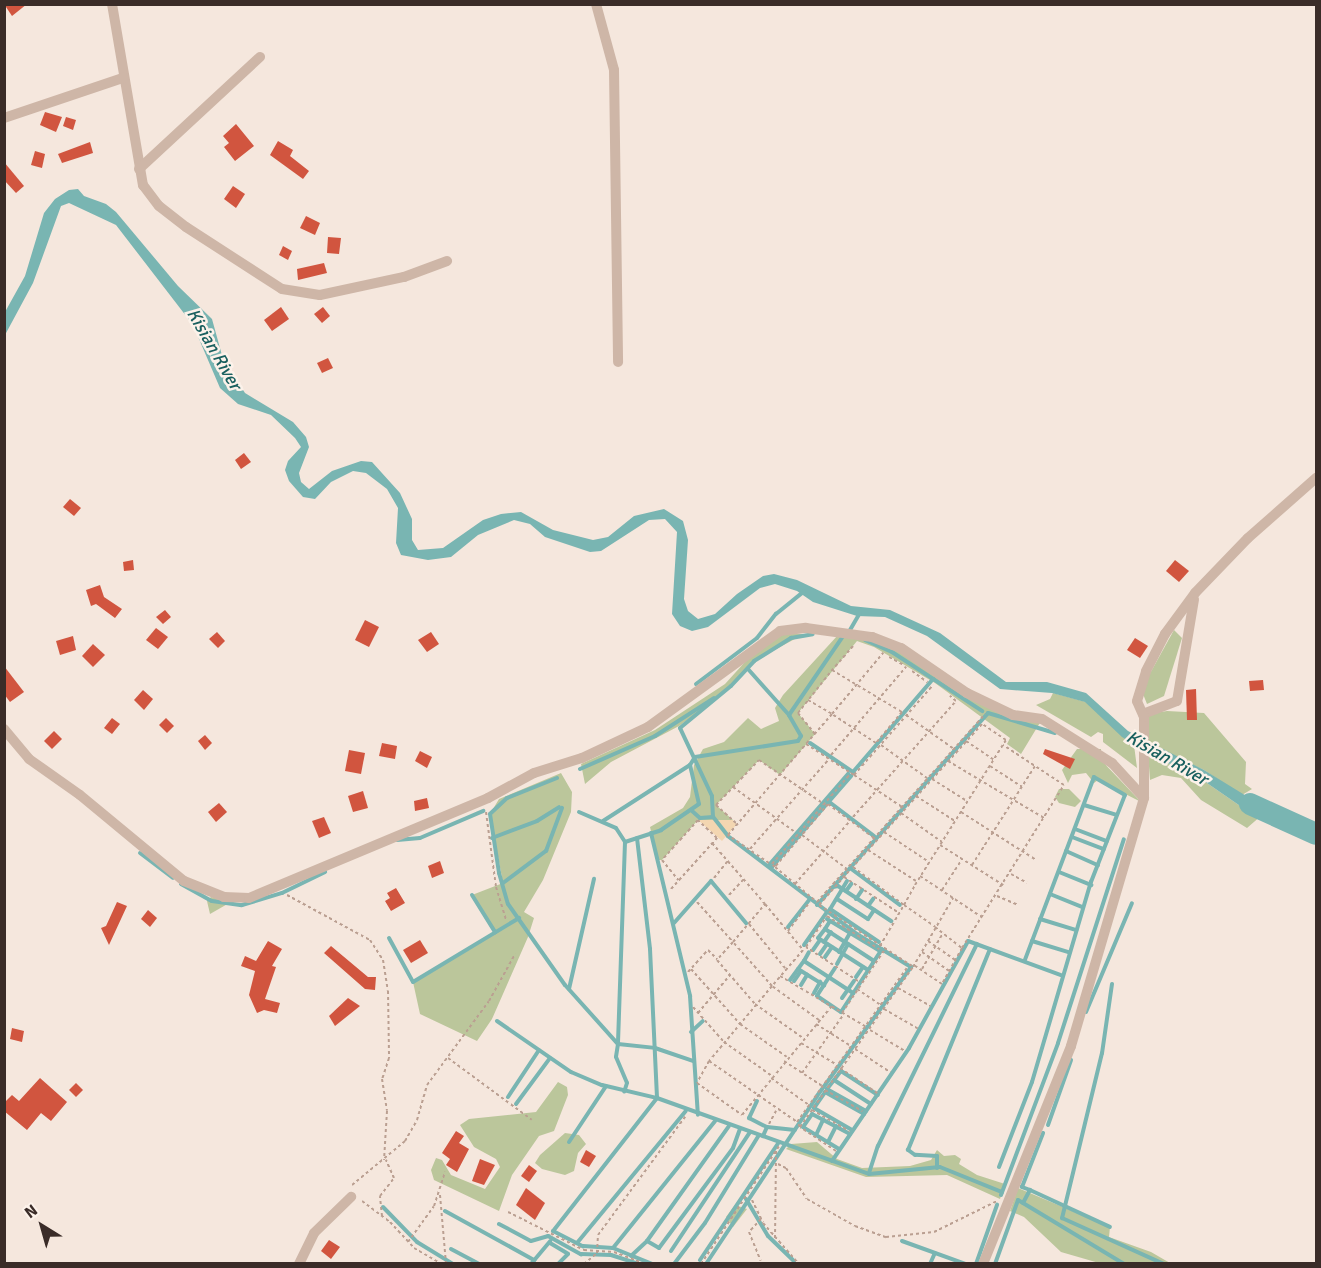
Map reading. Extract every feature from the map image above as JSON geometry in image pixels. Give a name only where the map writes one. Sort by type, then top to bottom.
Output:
[{"type":"street","points":[[112,4],[139,169],[143,185],[159,206],[282,289],[320,295],[404,277],[447,261]]},
{"type":"street","points":[[596,4],[614,70],[618,362]]},
{"type":"street","points":[[139,169],[260,57]]},
{"type":"street","points":[[4,118],[123,78]]},
{"type":"street","points":[[983,1263],[1071,1046],[1144,798],[1142,779],[1144,716],[1137,700],[1146,671],[1165,634],[1195,593],[1248,538],[1317,478]]},
{"type":"street","points":[[1144,716],[1177,701],[1195,593]]},
{"type":"street","points":[[4,729],[29,759],[80,795],[184,881],[224,897],[249,898],[481,801],[534,773],[582,758],[648,727],[780,631],[806,628],[872,637],[901,648],[967,693],[1012,715],[1042,719],[1112,763],[1144,798]]},
{"type":"street","points":[[299,1263],[314,1233],[351,1197]]},
{"type":"path","points":[[815,734],[798,713],[857,641]]},
{"type":"path","points":[[877,650],[927,682]]},
{"type":"path","points":[[883,653],[728,835],[772,865],[817,902],[849,869],[988,711]]},
{"type":"path","points":[[750,849],[906,667]]},
{"type":"path","points":[[808,700],[876,743],[902,712],[858,683],[832,670]]},
{"type":"path","points":[[772,865],[934,684],[956,701],[853,817]]},
{"type":"path","points":[[906,715],[954,749]]},
{"type":"path","points":[[880,947],[898,913],[903,905],[916,882],[1006,740],[982,724],[853,867],[903,905],[935,927],[962,948]]},
{"type":"path","points":[[966,741],[994,760]]},
{"type":"path","points":[[806,744],[830,757],[902,807]]},
{"type":"path","points":[[880,744],[901,762],[927,778]]},
{"type":"path","points":[[832,1006],[787,1057],[742,1115],[697,1083],[709,1061],[804,948],[827,916],[885,948],[942,984],[1064,785],[1003,745]]},
{"type":"path","points":[[737,824],[716,805],[759,760],[821,802]]},
{"type":"path","points":[[948,761],[1044,818]]},
{"type":"path","points":[[990,766],[1022,787]]},
{"type":"path","points":[[972,865],[1035,766]]},
{"type":"path","points":[[932,778],[968,801]]},
{"type":"path","points":[[733,787],[754,805],[795,832]]},
{"type":"path","points":[[916,796],[955,821]]},
{"type":"path","points":[[481,801],[487,814],[496,886],[506,919]]},
{"type":"path","points":[[772,865],[802,835],[828,804],[874,838]]},
{"type":"path","points":[[961,812],[1036,860]]},
{"type":"path","points":[[901,813],[962,859],[1003,885]]},
{"type":"path","points":[[671,889],[717,838],[698,820],[662,860],[678,880]]},
{"type":"path","points":[[795,884],[850,821]]},
{"type":"path","points":[[884,832],[929,862]]},
{"type":"path","points":[[802,835],[849,869]]},
{"type":"path","points":[[712,843],[804,948],[858,981]]},
{"type":"path","points":[[868,850],[916,882]]},
{"type":"path","points":[[942,890],[962,859]]},
{"type":"path","points":[[714,878],[728,861]]},
{"type":"path","points":[[849,869],[819,905],[880,947]]},
{"type":"path","points":[[1010,874],[1027,883]]},
{"type":"path","points":[[920,876],[983,918]]},
{"type":"path","points":[[844,877],[898,913]]},
{"type":"path","points":[[729,895],[744,879]]},
{"type":"path","points":[[272,888],[370,940],[383,960],[388,991],[389,1058],[382,1079],[387,1111],[388,1149],[385,1161],[394,1178],[380,1196],[382,1216]]},
{"type":"path","points":[[997,896],[1018,905]]},
{"type":"path","points":[[800,1127],[913,966],[953,898]]},
{"type":"path","points":[[697,902],[772,986],[819,1020]]},
{"type":"path","points":[[788,931],[810,902]]},
{"type":"path","points":[[717,960],[765,904]]},
{"type":"path","points":[[749,924],[786,969]]},
{"type":"path","points":[[922,970],[943,933]]},
{"type":"path","points":[[928,940],[955,960]]},
{"type":"path","points":[[802,1073],[831,1033],[885,948]]},
{"type":"path","points":[[787,1057],[740,1024],[714,993],[689,971],[708,950],[755,1004],[803,1039]]},
{"type":"path","points":[[921,951],[949,971]]},
{"type":"path","points":[[444,1263],[408,1242],[382,1216],[351,1197],[341,1196],[385,1161],[405,1141],[417,1120],[427,1085],[489,1000],[515,954]]},
{"type":"path","points":[[797,1124],[907,968]]},
{"type":"path","points":[[698,1013],[730,975]]},
{"type":"path","points":[[780,976],[866,1027]]},
{"type":"path","points":[[898,988],[930,1006]]},
{"type":"path","points":[[857,989],[881,1005]]},
{"type":"path","points":[[693,1007],[724,1042],[809,1105]]},
{"type":"path","points":[[884,1009],[918,1029]]},
{"type":"path","points":[[816,1024],[851,1046]]},
{"type":"path","points":[[870,1030],[905,1051]]},
{"type":"path","points":[[800,1042],[877,1093]]},
{"type":"path","points":[[855,1049],[890,1072]]},
{"type":"path","points":[[448,1058],[532,1120]]},
{"type":"path","points":[[709,1061],[836,1151]]},
{"type":"path","points":[[784,1061],[822,1086]]},
{"type":"path","points":[[825,1090],[862,1111]]},
{"type":"path","points":[[769,1124],[777,1110]]},
{"type":"path","points":[[812,1110],[849,1131]]},
{"type":"path","points":[[584,1263],[597,1253],[595,1250],[598,1235],[685,1117]]},
{"type":"path","points":[[701,1263],[779,1146]]},
{"type":"path","points":[[775,1238],[778,1164],[776,1151]]},
{"type":"path","points":[[778,1164],[786,1168],[807,1199],[855,1226],[886,1237],[934,1232],[995,1202],[1008,1199]]},
{"type":"path","points":[[444,1263],[440,1194],[445,1172]]},
{"type":"path","points":[[408,1242],[440,1194]]},
{"type":"path","points":[[752,1200],[761,1219],[775,1238],[799,1263]]},
{"type":"path","points":[[508,1212],[574,1246],[646,1263]]},
{"type":"path","points":[[761,1219],[749,1232],[762,1261]]},
{"type":"green space","points":[[1174,630],[1182,638],[1164,696],[1147,704],[1143,694],[1148,677]]},
{"type":"green space","points":[[782,633],[804,634],[754,661],[719,697],[679,726],[611,762],[585,784],[581,764],[655,730],[725,684],[754,652]]},
{"type":"green space","points":[[838,635],[869,639],[902,653],[965,696],[1041,721],[1021,754],[1007,744],[1010,738],[935,683],[874,647],[857,641],[798,713],[815,734],[780,775],[759,760],[716,805],[733,820],[698,820],[662,860],[658,860],[650,827],[683,808],[690,797],[694,765],[703,749],[724,742],[748,718],[761,729],[779,721],[775,708],[783,695]]},
{"type":"green space","points":[[1053,693],[1086,702],[1134,745],[1137,768],[1103,742],[1103,734],[1098,732],[1091,737],[1036,705],[1050,699]]},
{"type":"green space","points":[[1167,711],[1204,713],[1246,762],[1245,784],[1252,789],[1242,795],[1204,770],[1149,744],[1149,714]]},
{"type":"green space","points":[[1077,749],[1101,749],[1101,760],[1141,802],[1098,780],[1094,783],[1086,773],[1072,775],[1068,783],[1062,770]]},
{"type":"green space","points":[[1148,753],[1204,781],[1246,810],[1262,815],[1247,828],[1201,800],[1181,778],[1162,775],[1150,780]]},
{"type":"green space","points":[[561,773],[572,792],[571,812],[543,880],[524,912],[534,918],[528,937],[492,1019],[477,1041],[420,1014],[413,982],[495,932],[472,895],[503,883],[490,814],[499,799]]},
{"type":"green space","points":[[1059,789],[1069,789],[1081,801],[1075,807],[1059,803],[1055,797]]},
{"type":"green space","points":[[211,897],[231,902],[210,914],[207,901]]},
{"type":"green space","points":[[558,1082],[567,1087],[568,1095],[554,1131],[539,1136],[512,1175],[499,1211],[434,1180],[431,1170],[436,1158],[442,1160],[451,1175],[485,1189],[500,1167],[496,1159],[474,1147],[460,1125],[469,1119],[536,1112]]},
{"type":"green space","points":[[565,1133],[579,1135],[586,1144],[578,1153],[574,1171],[565,1175],[542,1169],[535,1163],[540,1155]]},
{"type":"green space","points":[[817,1142],[837,1159],[862,1168],[910,1166],[931,1160],[937,1150],[944,1156],[955,1155],[961,1159],[959,1164],[977,1175],[1005,1184],[1000,1199],[947,1175],[866,1177],[786,1149],[791,1144]]},
{"type":"green space","points":[[1018,1188],[1110,1227],[1109,1237],[1151,1252],[1170,1263],[1099,1263],[1061,1252],[1024,1217],[1010,1211]]},
{"type":"green space","points":[[735,1205],[747,1209],[733,1227],[726,1217]]},
{"type":"sand","points":[[698,820],[733,820],[737,824],[722,841]]},
{"type":"water","points":[[78,189],[84,196],[106,204],[116,212],[178,286],[212,319],[223,359],[245,393],[293,422],[306,437],[309,447],[299,473],[301,482],[309,489],[332,471],[361,461],[372,462],[400,493],[412,519],[412,540],[418,550],[443,548],[483,520],[501,514],[521,512],[553,530],[593,540],[608,537],[634,516],[664,509],[683,521],[688,540],[684,599],[688,611],[698,619],[715,614],[737,594],[763,576],[774,574],[797,580],[851,606],[890,610],[940,633],[1006,682],[1047,682],[1086,693],[1128,731],[1204,770],[1279,816],[1275,819],[1246,810],[1204,781],[1148,753],[1122,737],[1085,702],[1052,693],[1000,689],[927,636],[885,617],[857,616],[813,602],[797,591],[775,584],[760,588],[708,627],[692,631],[680,626],[672,614],[677,532],[665,519],[649,520],[601,551],[590,552],[545,537],[530,524],[514,520],[478,535],[451,557],[428,560],[401,555],[396,543],[398,508],[387,489],[366,473],[353,471],[331,482],[315,499],[303,497],[289,481],[285,470],[288,461],[301,447],[295,438],[271,415],[238,404],[220,388],[193,325],[116,225],[69,203],[61,206],[33,283],[5,335],[5,312],[25,276],[44,213],[55,199],[69,190]]},
{"type":"building","points":[[4,4],[27,4],[12,16]]},
{"type":"building","points":[[45,112],[62,117],[56,132],[40,125]]},
{"type":"building","points":[[66,117],[76,120],[73,130],[63,126]]},
{"type":"building","points":[[236,124],[254,146],[235,161],[224,147],[229,143],[223,136]]},
{"type":"building","points":[[278,141],[293,150],[290,156],[309,171],[303,179],[270,155]]},
{"type":"building","points":[[90,142],[93,153],[62,163],[58,154]]},
{"type":"building","points":[[35,151],[45,154],[42,168],[31,165]]},
{"type":"building","points":[[4,162],[24,186],[16,193],[4,180]]},
{"type":"building","points":[[233,186],[245,194],[236,208],[224,199]]},
{"type":"building","points":[[306,216],[320,223],[315,235],[300,228]]},
{"type":"building","points":[[328,237],[341,238],[339,254],[327,253]]},
{"type":"building","points":[[283,246],[292,251],[288,260],[279,255]]},
{"type":"building","points":[[324,263],[327,273],[298,280],[297,269]]},
{"type":"building","points":[[281,307],[289,319],[272,331],[264,320]]},
{"type":"building","points":[[323,307],[330,316],[322,323],[314,314]]},
{"type":"building","points":[[328,358],[333,368],[322,373],[317,363]]},
{"type":"building","points":[[244,453],[251,462],[241,469],[235,460]]},
{"type":"building","points":[[70,499],[81,508],[74,516],[63,507]]},
{"type":"building","points":[[133,560],[134,570],[124,571],[123,562]]},
{"type":"building","points":[[1175,560],[1189,571],[1179,582],[1166,571]]},
{"type":"building","points":[[100,585],[104,597],[122,609],[115,618],[96,604],[91,606],[86,590]]},
{"type":"building","points":[[165,610],[171,617],[163,624],[156,617]]},
{"type":"building","points":[[365,620],[379,627],[369,647],[355,640]]},
{"type":"building","points":[[156,628],[168,637],[158,649],[146,640]]},
{"type":"building","points":[[217,632],[225,641],[218,648],[209,639]]},
{"type":"building","points":[[431,632],[439,644],[427,652],[418,640]]},
{"type":"building","points":[[73,636],[76,650],[60,655],[56,641]]},
{"type":"building","points":[[1135,638],[1148,646],[1140,658],[1127,650]]},
{"type":"building","points":[[93,644],[105,655],[93,667],[82,656]]},
{"type":"building","points":[[4,666],[24,692],[10,702],[4,694]]},
{"type":"building","points":[[1263,680],[1264,690],[1250,691],[1249,681]]},
{"type":"building","points":[[1196,689],[1197,720],[1187,720],[1186,690]]},
{"type":"building","points":[[143,690],[153,699],[144,710],[134,700]]},
{"type":"building","points":[[112,718],[120,724],[112,734],[104,728]]},
{"type":"building","points":[[166,718],[174,726],[167,733],[159,725]]},
{"type":"building","points":[[54,731],[62,739],[52,749],[44,741]]},
{"type":"building","points":[[205,735],[212,743],[205,750],[198,741]]},
{"type":"building","points":[[382,743],[397,746],[395,759],[379,756]]},
{"type":"building","points":[[1045,749],[1075,759],[1070,769],[1043,754]]},
{"type":"building","points":[[349,750],[365,753],[361,774],[345,771]]},
{"type":"building","points":[[420,751],[432,757],[427,768],[415,761]]},
{"type":"building","points":[[363,791],[368,808],[353,812],[348,796]]},
{"type":"building","points":[[427,798],[429,808],[415,811],[414,801]]},
{"type":"building","points":[[219,803],[227,812],[216,822],[208,812]]},
{"type":"building","points":[[324,817],[331,833],[319,838],[312,821]]},
{"type":"building","points":[[440,861],[444,873],[432,878],[428,866]]},
{"type":"building","points":[[396,888],[405,903],[391,911],[385,901],[390,898],[387,893]]},
{"type":"building","points":[[117,902],[127,906],[109,945],[101,928],[106,926]]},
{"type":"building","points":[[148,910],[157,918],[150,927],[141,919]]},
{"type":"building","points":[[420,940],[428,953],[411,963],[403,950]]},
{"type":"building","points":[[268,941],[282,949],[272,966],[276,967],[265,999],[280,1003],[277,1013],[264,1010],[257,1013],[249,995],[255,971],[241,966],[245,956],[256,961]]},
{"type":"building","points":[[331,946],[368,977],[376,977],[375,990],[365,989],[324,953]]},
{"type":"building","points":[[348,998],[360,1006],[335,1026],[329,1016]]},
{"type":"building","points":[[12,1028],[24,1031],[22,1042],[10,1039]]},
{"type":"building","points":[[40,1078],[67,1102],[51,1121],[41,1113],[27,1130],[4,1111],[4,1103],[12,1095],[19,1101]]},
{"type":"building","points":[[76,1083],[83,1090],[76,1097],[69,1090]]},
{"type":"building","points":[[456,1131],[464,1136],[459,1143],[469,1149],[457,1172],[446,1165],[450,1159],[442,1153]]},
{"type":"building","points":[[586,1150],[596,1156],[589,1167],[580,1162]]},
{"type":"building","points":[[480,1159],[495,1165],[484,1185],[472,1181]]},
{"type":"building","points":[[529,1165],[537,1171],[529,1182],[521,1176]]},
{"type":"building","points":[[526,1188],[545,1203],[535,1220],[516,1205]]},
{"type":"building","points":[[329,1240],[340,1247],[331,1259],[321,1251]]},
{"type":"waterway","points":[[696,684],[757,638],[776,614],[804,591]]},
{"type":"waterway","points":[[850,630],[860,613]]},
{"type":"waterway","points":[[706,1264],[817,1096],[911,967],[857,934],[728,836],[713,817],[712,796],[680,728],[731,686],[754,661],[791,638],[813,634]]},
{"type":"waterway","points":[[603,821],[690,765],[695,757],[798,741],[801,736],[789,715],[843,636]]},
{"type":"waterway","points":[[865,640],[892,652],[982,711]]},
{"type":"waterway","points":[[748,669],[789,715]]},
{"type":"waterway","points":[[810,743],[853,772],[933,679]]},
{"type":"waterway","points":[[580,769],[655,736],[714,698]]},
{"type":"waterway","points":[[817,905],[988,713],[1055,733]]},
{"type":"waterway","points":[[625,842],[661,830],[699,804],[690,765]]},
{"type":"waterway","points":[[769,865],[848,774]]},
{"type":"waterway","points":[[772,867],[851,776]]},
{"type":"waterway","points":[[999,1167],[1032,1082],[1091,882],[1125,795],[1094,777],[1025,960]]},
{"type":"waterway","points":[[557,778],[507,798],[490,814],[499,873],[508,904],[565,985],[618,1044],[616,1057],[627,1083],[624,1092]]},
{"type":"waterway","points":[[828,801],[874,836]]},
{"type":"waterway","name":"Kisian River","points":[[1250,804],[1316,834]]},
{"type":"waterway","points":[[1084,805],[1117,815]]},
{"type":"waterway","points":[[492,838],[537,821],[559,807]]},
{"type":"waterway","points":[[503,883],[546,851],[562,808]]},
{"type":"waterway","points":[[691,810],[700,818],[713,817]]},
{"type":"waterway","points":[[397,840],[420,838],[483,811]]},
{"type":"waterway","points":[[579,812],[616,828],[625,842],[618,1044],[655,1048],[693,1061]]},
{"type":"waterway","points":[[1075,829],[1107,841]]},
{"type":"waterway","points":[[651,833],[690,996],[698,1115]]},
{"type":"waterway","points":[[1072,837],[1104,849]]},
{"type":"waterway","points":[[637,838],[650,949],[657,1098],[553,1231],[583,1246],[613,1248],[715,1121]]},
{"type":"waterway","points":[[1001,1195],[1058,1043],[1124,839]]},
{"type":"waterway","points":[[1066,851],[1098,865]]},
{"type":"waterway","points":[[140,853],[173,878]]},
{"type":"waterway","points":[[850,868],[900,905]]},
{"type":"waterway","points":[[181,884],[212,901],[242,905],[282,893],[325,872]]},
{"type":"waterway","points":[[1059,872],[1091,885]]},
{"type":"waterway","points":[[569,989],[594,879]]},
{"type":"waterway","points":[[674,923],[711,881],[746,923]]},
{"type":"waterway","points":[[847,881],[830,909],[879,942]]},
{"type":"waterway","points":[[846,891],[851,884]]},
{"type":"waterway","points":[[833,887],[838,886],[891,921]]},
{"type":"waterway","points":[[856,899],[862,890]]},
{"type":"waterway","points":[[1050,894],[1083,907]]},
{"type":"waterway","points":[[472,895],[495,932]]},
{"type":"waterway","points":[[788,927],[810,899]]},
{"type":"waterway","points":[[837,899],[868,919],[874,910]]},
{"type":"waterway","points":[[868,906],[873,899]]},
{"type":"waterway","points":[[1086,1012],[1132,903]]},
{"type":"waterway","points":[[804,945],[827,912]]},
{"type":"waterway","points":[[389,938],[413,982],[519,918]]},
{"type":"waterway","points":[[827,919],[880,951]]},
{"type":"waterway","points":[[1040,919],[1076,930]]},
{"type":"waterway","points":[[830,921],[825,929],[874,961]]},
{"type":"waterway","points":[[825,929],[818,938],[868,970]]},
{"type":"waterway","points":[[824,942],[831,932]]},
{"type":"waterway","points":[[839,952],[850,933]]},
{"type":"waterway","points":[[813,950],[820,940]]},
{"type":"waterway","points":[[832,1161],[909,1048],[968,941],[1061,975]]},
{"type":"waterway","points":[[1032,941],[1069,952]]},
{"type":"waterway","points":[[820,954],[827,944]]},
{"type":"waterway","points":[[837,964],[848,944]]},
{"type":"waterway","points":[[869,1173],[878,1146],[977,944]]},
{"type":"waterway","points":[[825,957],[832,947]]},
{"type":"waterway","points":[[835,968],[817,996],[841,1012],[882,949]]},
{"type":"waterway","points":[[937,1168],[937,1156],[915,1155],[908,1150],[990,949]]},
{"type":"waterway","points":[[804,961],[809,952]]},
{"type":"waterway","points":[[790,980],[804,961],[853,993]]},
{"type":"waterway","points":[[856,977],[863,967]]},
{"type":"waterway","points":[[798,969],[824,985]]},
{"type":"waterway","points":[[794,981],[801,971]]},
{"type":"waterway","points":[[801,985],[807,975]]},
{"type":"waterway","points":[[842,998],[854,981]]},
{"type":"waterway","points":[[814,993],[820,982]]},
{"type":"waterway","points":[[1112,984],[1102,1053],[1062,1218],[1164,1264]]},
{"type":"waterway","points":[[497,1021],[571,1072],[602,1085],[657,1098],[869,1174],[940,1167],[1002,1192]]},
{"type":"waterway","points":[[691,1032],[703,1021]]},
{"type":"waterway","points":[[508,1097],[539,1050]]},
{"type":"waterway","points":[[516,1104],[550,1058]]},
{"type":"waterway","points":[[1048,1125],[1071,1060]]},
{"type":"waterway","points":[[866,1111],[827,1089],[841,1071],[878,1095]]},
{"type":"waterway","points":[[834,1080],[871,1104]]},
{"type":"waterway","points":[[569,1142],[606,1086]]},
{"type":"waterway","points":[[852,1130],[814,1108],[825,1092],[864,1114]]},
{"type":"waterway","points":[[757,1101],[749,1118],[767,1127],[763,1136]]},
{"type":"waterway","points":[[577,1243],[686,1111]]},
{"type":"waterway","points":[[839,1149],[803,1127],[812,1114],[850,1134]]},
{"type":"waterway","points":[[816,1135],[823,1120]]},
{"type":"waterway","points":[[631,1256],[647,1241],[729,1126]]},
{"type":"waterway","points":[[828,1142],[836,1126]]},
{"type":"waterway","points":[[767,1127],[795,1130]]},
{"type":"waterway","points":[[647,1241],[659,1248],[733,1148],[740,1129]]},
{"type":"waterway","points":[[671,1251],[750,1132]]},
{"type":"waterway","points":[[1023,1203],[1030,1190],[1022,1187],[1043,1133]]},
{"type":"waterway","points":[[674,1264],[705,1223],[759,1135]]},
{"type":"waterway","points":[[700,1260],[779,1142]]},
{"type":"waterway","points":[[1030,1190],[1110,1227]]},
{"type":"waterway","points":[[746,1199],[768,1236],[794,1261]]},
{"type":"waterway","points":[[995,1264],[1018,1200],[1124,1264]]},
{"type":"waterway","points":[[976,1264],[997,1205]]},
{"type":"waterway","points":[[383,1207],[417,1242],[453,1264]]},
{"type":"waterway","points":[[445,1211],[534,1260]]},
{"type":"waterway","points":[[499,1224],[531,1241],[548,1236]]},
{"type":"waterway","points":[[548,1236],[581,1254],[611,1255],[639,1264]]},
{"type":"waterway","points":[[531,1264],[550,1241]]},
{"type":"waterway","points":[[902,1241],[966,1264]]},
{"type":"waterway","points":[[550,1243],[568,1254],[558,1264]]},
{"type":"waterway","points":[[613,1248],[652,1264]]},
{"type":"waterway","points":[[451,1249],[479,1264]]},
{"type":"waterway","points":[[930,1264],[935,1253]]}]
